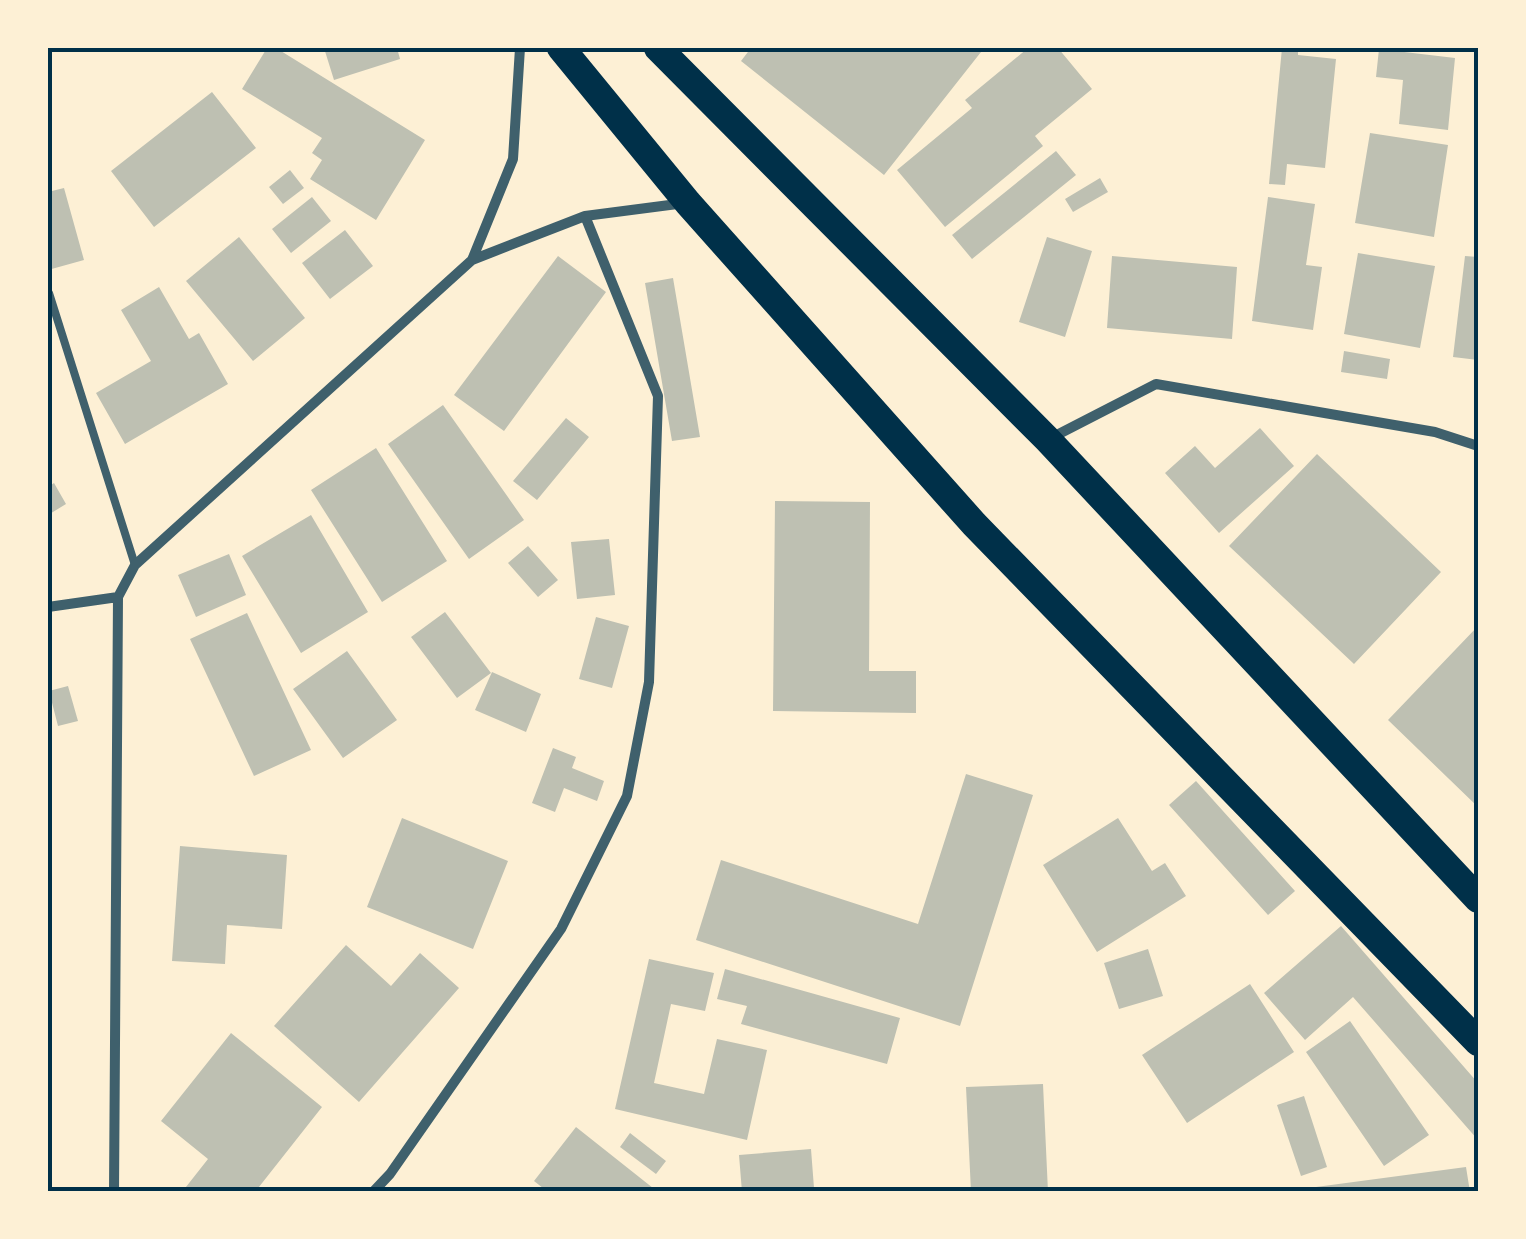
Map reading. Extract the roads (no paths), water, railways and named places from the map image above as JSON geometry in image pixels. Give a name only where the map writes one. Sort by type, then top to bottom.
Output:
[{"type":"highway","points":[[560,48],[688,203],[974,524],[1478,1042]]},
{"type":"highway","points":[[658,48],[1048,440],[1478,899]]},
{"type":"street","points":[[472,260],[514,159],[520,48]]},
{"type":"street","points":[[114,1192],[118,597],[135,564],[472,260],[585,216],[688,203]]},
{"type":"street","points":[[373,1192],[390,1174],[562,929],[627,796],[649,682],[658,396],[585,216]]},
{"type":"street","points":[[1048,440],[1156,384],[1435,432],[1478,446]]},
{"type":"street","points":[[48,607],[118,597]]},
{"type":"lane","points":[[50,294],[135,564]]}]
